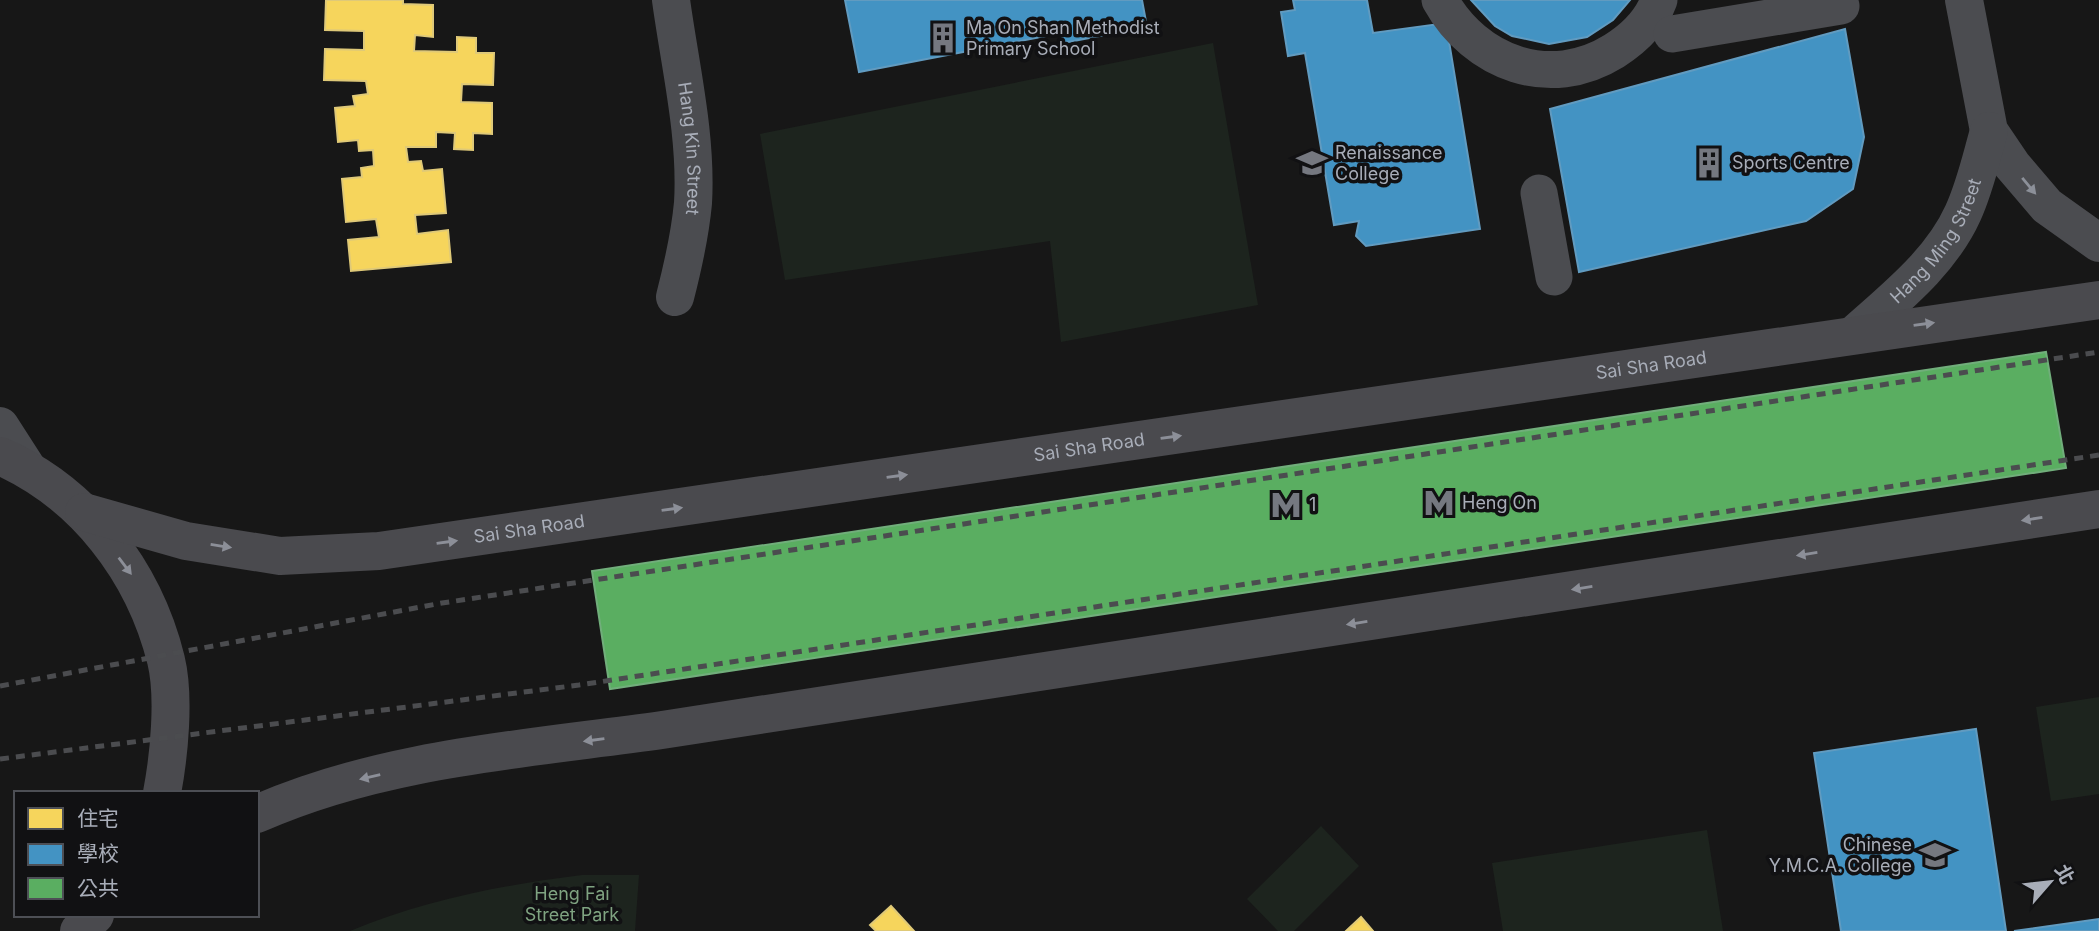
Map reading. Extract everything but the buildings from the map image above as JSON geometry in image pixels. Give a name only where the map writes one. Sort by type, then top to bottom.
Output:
[{"type":"main road","name":"Sai Sha Road","points":[[84,512],[186,541],[280,556],[379,551],[1339,412],[1856,333],[2099,300]]},
{"type":"main road","points":[[13,462],[84,512],[136,580],[166,662],[170,747],[162,791]]},
{"type":"main road","points":[[259,813],[283,802],[363,778],[457,758],[731,720],[2099,509]]},
{"type":"main road","points":[[79,931],[93,917]]},
{"type":"street","name":"Hang Kin Street","points":[[671,0],[693,155],[687,251],[675,297]]},
{"type":"street","points":[[1440,0],[1451,20],[1479,47],[1500,60],[1549,71],[1598,61],[1631,40],[1656,9],[1659,0]]},
{"type":"street","name":"Hang Ming Street","points":[[1964,0],[1989,131],[2012,166],[2047,206],[2099,243]]},
{"type":"street","points":[[1672,34],[1841,6]]},
{"type":"street","name":"Hang Ming Street","points":[[1856,333],[1916,278],[1945,243],[1962,215],[1989,131]]},
{"type":"street","points":[[1539,193],[1554,277]]},
{"type":"street","points":[[0,426],[13,462]]},
{"type":"green space","points":[[1213,43],[1258,305],[1061,342],[1050,241],[785,280],[760,134]]},
{"type":"green space","points":[[2099,697],[2099,794],[2051,801],[2036,707]]},
{"type":"green space","points":[[1321,826],[1359,866],[1294,931],[1278,931],[1247,899]]},
{"type":"green space","points":[[1707,830],[1723,931],[1503,931],[1492,863]]},
{"type":"green space","name":"Heng Fai Street Park","points":[[582,875],[639,875],[635,931],[350,931],[406,911],[464,895]]},
{"type":"railway","points":[[0,686],[442,603],[2099,352]]},
{"type":"railway","points":[[0,759],[579,685],[2099,455]]},
{"type":"place","name":"Ma On Shan Methodist Primary School","points":[[943,38]]},
{"type":"place","name":"Renaissance College","points":[[1312,163]]},
{"type":"place","name":"Sports Centre","points":[[1709,163]]},
{"type":"place","name":"Heng On","points":[[1439,503]]},
{"type":"place","name":"1","points":[[1286,505]]},
{"type":"place","name":"Chinese Y.M.C.A. College","points":[[1935,855]]}]
